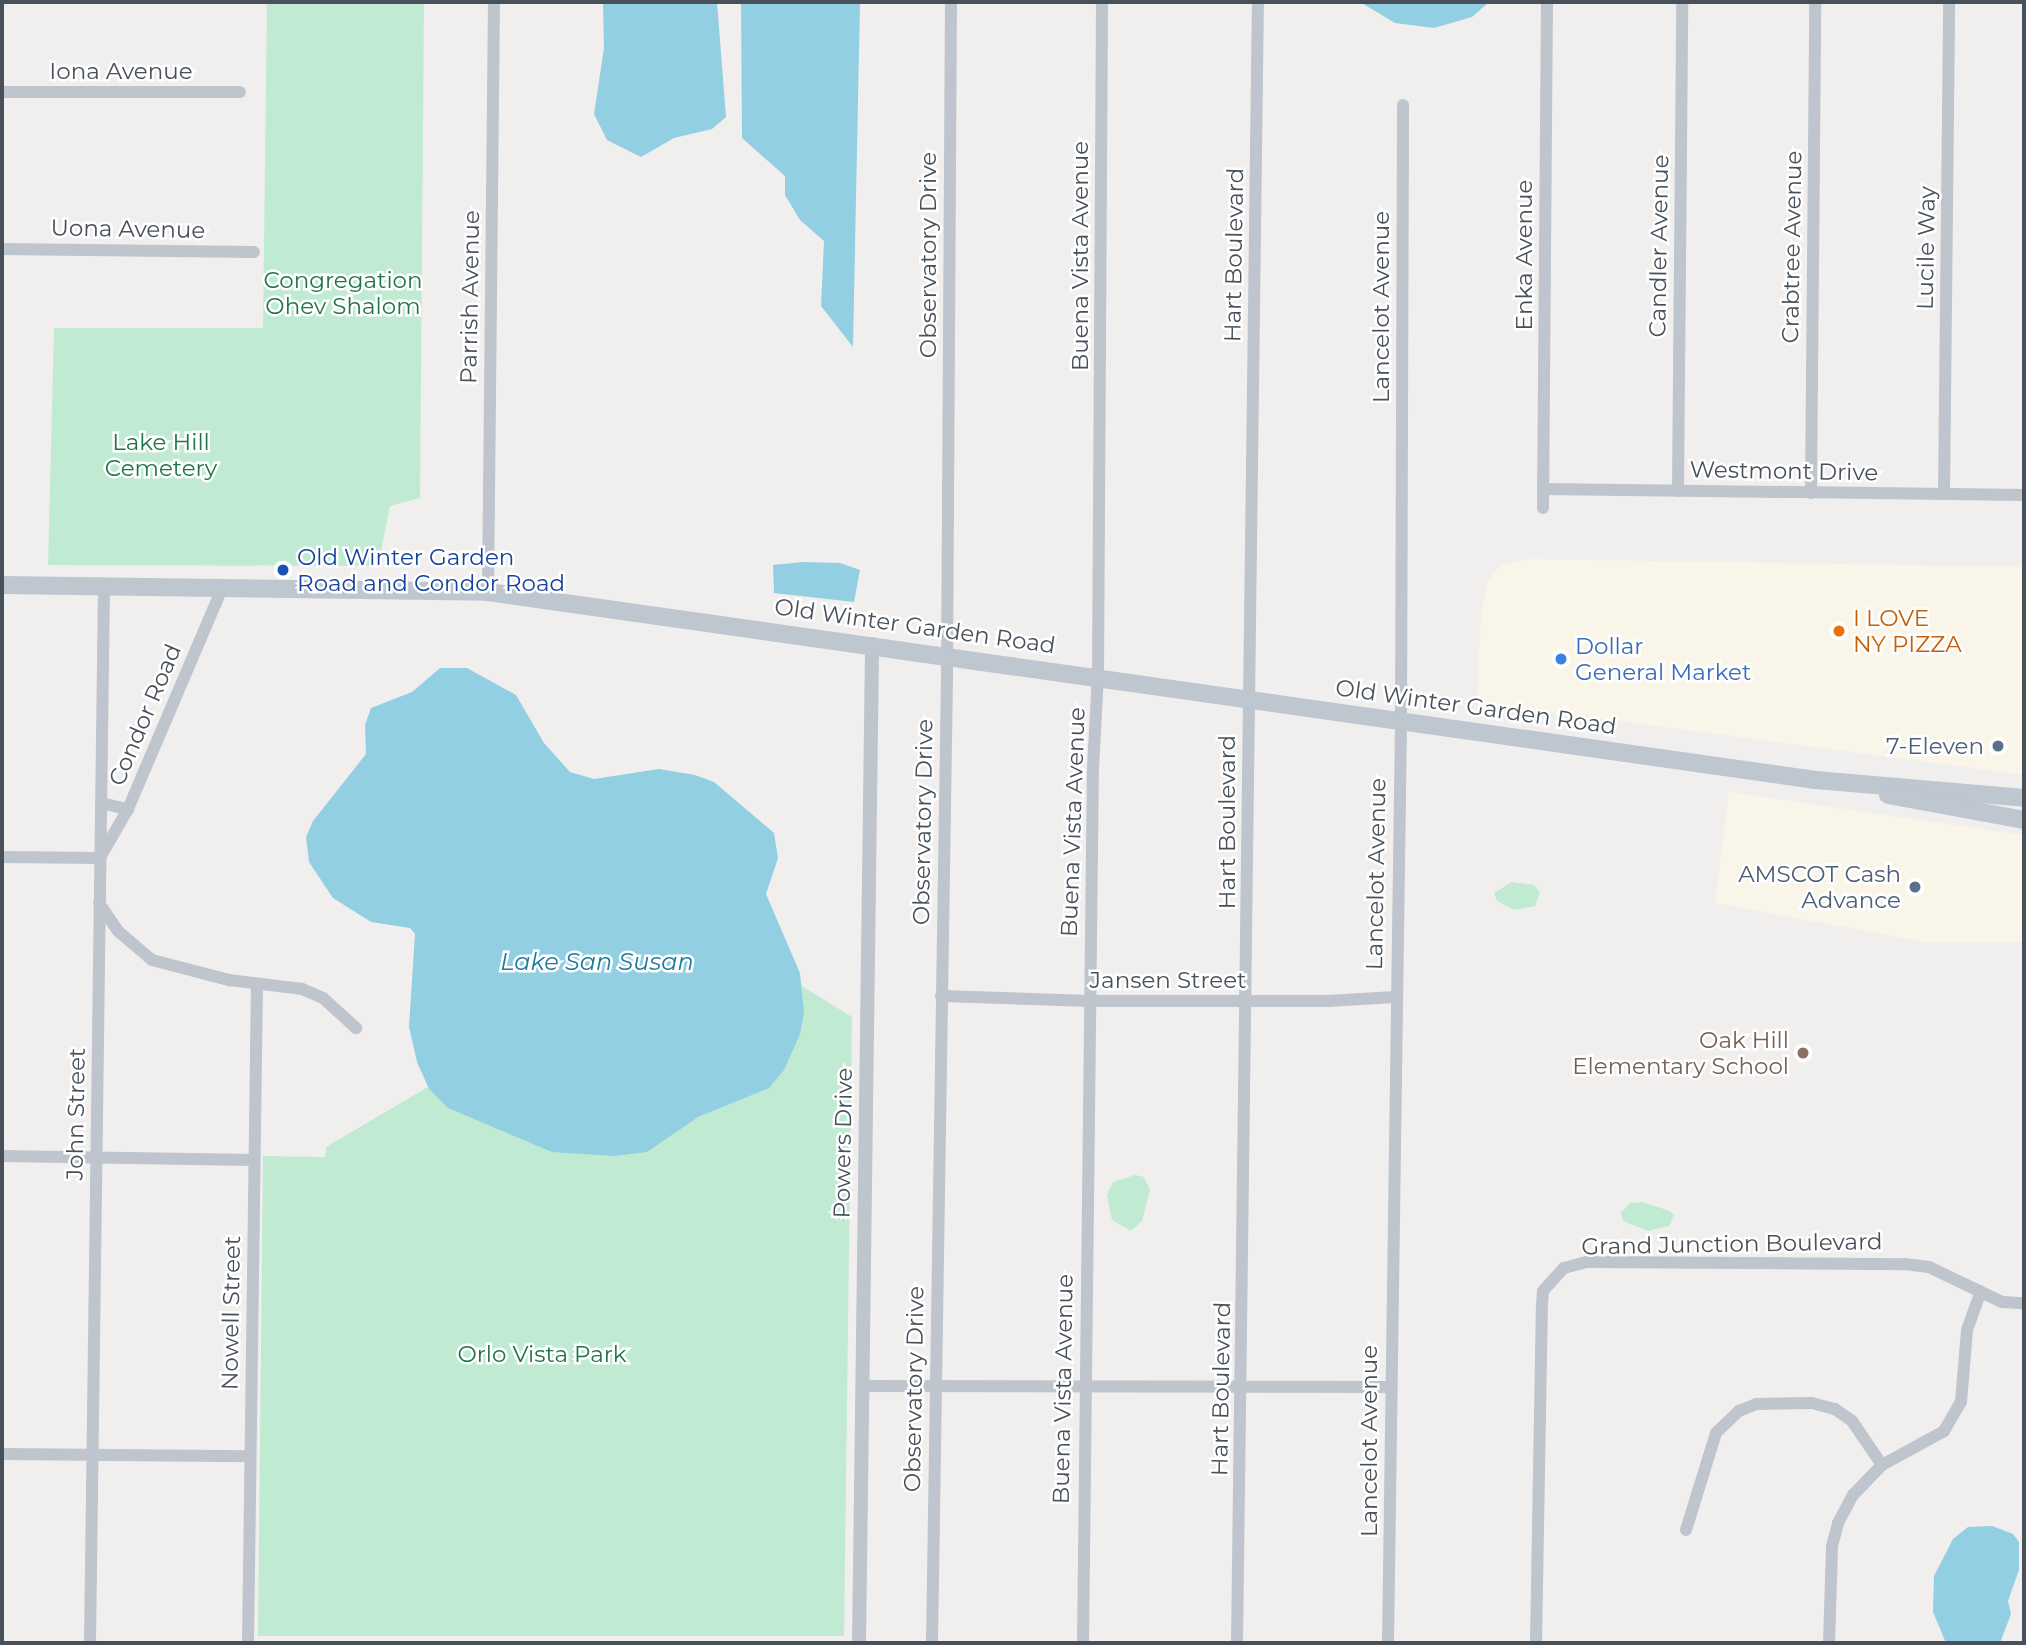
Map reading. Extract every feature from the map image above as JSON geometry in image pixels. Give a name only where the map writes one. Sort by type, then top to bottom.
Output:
[{"type":"main road","name":"Old Winter Garden Road","points":[[2,584],[488,592],[947,654],[1816,780],[2024,820]]},
{"type":"main road","name":"Old Winter Garden Road","points":[[1816,780],[2024,798]]},
{"type":"street","name":"Parrish Avenue","points":[[488,592],[494,2]]},
{"type":"street","name":"Observatory Drive","points":[[932,1643],[947,654],[950,2]]},
{"type":"street","name":"Buena Vista Avenue","points":[[1083,1643],[1083,1390],[1098,677],[1102,2]]},
{"type":"street","name":"Hart Boulevard","points":[[1237,1643],[1258,2]]},
{"type":"street","name":"Enka Avenue","points":[[1543,508],[1548,2]]},
{"type":"street","name":"Candler Avenue","points":[[1678,491],[1682,2]]},
{"type":"street","name":"Crabtree Avenue","points":[[1811,493],[1815,2]]},
{"type":"street","name":"Lucile Way","points":[[1944,494],[1949,2]]},
{"type":"street","name":"Iona Avenue","points":[[2,92],[240,92]]},
{"type":"street","name":"Lancelot Avenue","points":[[1388,1643],[1395,997],[1401,721],[1403,105]]},
{"type":"street","name":"Uona Avenue","points":[[2,249],[254,252]]},
{"type":"street","name":"Westmont Drive","points":[[1543,489],[2024,495]]},
{"type":"street","name":"John Street","points":[[90,1643],[104,584]]},
{"type":"street","name":"Condor Road","points":[[100,858],[128,809],[223,586]]},
{"type":"street","name":"Powers Drive","points":[[859,1643],[872,644]]},
{"type":"street","points":[[101,803],[128,809]]},
{"type":"street","points":[[2,857],[100,858]]},
{"type":"street","points":[[99,903],[118,931],[152,960],[257,984],[282,984],[323,998],[356,1028]]},
{"type":"street","name":"Nowell Street","points":[[247,1643],[257,984]]},
{"type":"street","name":"Jansen Street","points":[[941,996],[1090,1001],[1395,997]]},
{"type":"street","points":[[2,1156],[254,1160]]},
{"type":"street","name":"Grand Junction Boulevard","points":[[1536,1643],[1542,1305],[1552,1277],[1587,1262],[1904,1264],[1930,1267],[2002,1302],[2024,1303]]},
{"type":"street","points":[[1829,1643],[1832,1546],[1838,1523],[1853,1495],[1882,1465],[1932,1441],[1944,1431],[1961,1402],[1967,1330],[1981,1291]]},
{"type":"street","points":[[863,1386],[1083,1390],[1390,1387]]},
{"type":"street","points":[[1686,1530],[1716,1433],[1739,1411],[1756,1404],[1812,1403],[1835,1409],[1852,1421],[1882,1465]]},
{"type":"street","points":[[2,1454],[249,1456]]},
{"type":"shaded area","points":[[1525,559],[2024,567],[2024,775],[1477,702],[1481,613],[1488,581],[1501,565]]},
{"type":"shaded area","points":[[1729,792],[2024,835],[2024,942],[1925,942],[1715,903]]},
{"type":"green space","name":"Congregation Ohev Shalom","points":[[267,2],[424,2],[420,498],[390,506],[378,566],[48,565],[54,328],[263,328]]},
{"type":"green space","points":[[1512,882],[1534,885],[1540,892],[1535,906],[1514,910],[1497,901],[1494,893]]},
{"type":"green space","name":"Orlo Vista Park","points":[[763,962],[852,1017],[844,1636],[258,1636],[263,1156],[325,1157],[326,1147],[499,1045]]},
{"type":"green space","points":[[1135,1175],[1144,1177],[1150,1190],[1142,1221],[1131,1231],[1112,1220],[1107,1195],[1113,1182]]},
{"type":"green space","points":[[1642,1202],[1670,1211],[1674,1215],[1669,1226],[1648,1231],[1623,1221],[1621,1213],[1630,1203]]},
{"type":"water","points":[[603,2],[717,2],[726,117],[712,129],[674,138],[641,157],[607,140],[594,114],[604,48]]},
{"type":"water","points":[[741,2],[860,2],[853,347],[821,306],[824,241],[800,220],[785,195],[785,176],[742,138]]},
{"type":"water","points":[[1360,2],[1489,2],[1472,17],[1434,28],[1395,23]]},
{"type":"water","points":[[803,562],[840,563],[860,570],[854,602],[774,593],[773,565]]},
{"type":"water","name":"Lake San Susan","points":[[440,668],[467,668],[516,695],[544,743],[570,772],[594,779],[659,769],[695,775],[714,782],[774,833],[778,858],[766,894],[800,973],[804,1012],[800,1034],[784,1070],[769,1088],[698,1117],[647,1152],[614,1156],[552,1152],[448,1108],[429,1089],[417,1062],[409,1027],[415,934],[410,928],[371,922],[333,898],[309,862],[306,837],[313,821],[366,754],[365,725],[371,708],[412,692]]},
{"type":"water","points":[[1992,1526],[2013,1534],[2019,1542],[2019,1570],[2008,1601],[2011,1614],[2000,1643],[1946,1643],[1933,1612],[1934,1576],[1953,1539],[1968,1527]]},
{"type":"place","name":"Old Winter Garden Road and Condor Road","points":[[283,570]]},
{"type":"place","name":"I LOVE NY PIZZA","points":[[1839,631]]},
{"type":"place","name":"Dollar General Market","points":[[1561,659]]},
{"type":"place","name":"7-Eleven","points":[[1998,746]]},
{"type":"place","name":"AMSCOT Cash Advance","points":[[1915,887]]},
{"type":"place","name":"Oak Hill Elementary School","points":[[1803,1053]]},
{"type":"park label","name":"Lake Hill Cemetery","points":[[161,455]]}]
